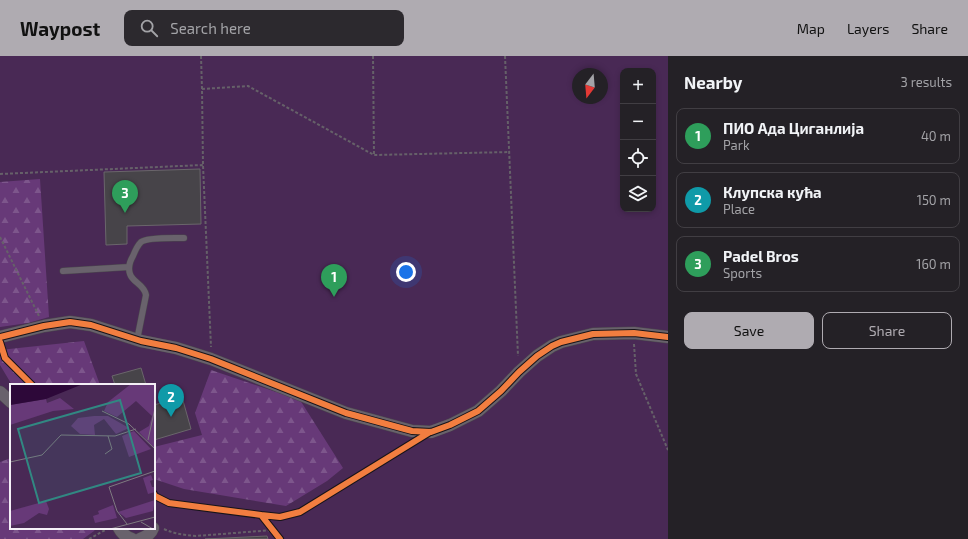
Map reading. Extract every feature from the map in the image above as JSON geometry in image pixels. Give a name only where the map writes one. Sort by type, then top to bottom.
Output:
[{"type":"street","points":[[0,337],[44,326],[70,322],[91,326],[137,340],[176,348],[211,359],[346,413],[412,431],[421,432],[431,432],[450,425],[478,411],[537,356],[561,342],[593,334],[634,333],[668,337]]},
{"type":"street","points":[[0,392],[10,401]]},
{"type":"street","points":[[120,529],[123,534],[132,539]]},
{"type":"street","points":[[140,539],[149,534],[152,529]]},
{"type":"lane","points":[[137,340],[146,295],[145,290],[130,274],[129,267],[137,247],[142,241],[148,239],[184,238]]},
{"type":"lane","points":[[63,270],[129,267]]},
{"type":"path","points":[[201,56],[203,165],[211,359]]},
{"type":"path","points":[[373,56],[374,155]]},
{"type":"path","points":[[505,56],[519,372]]},
{"type":"path","points":[[202,89],[248,86],[374,155],[510,152]]},
{"type":"path","points":[[0,174],[203,165]]},
{"type":"path","points":[[0,237],[44,326]]},
{"type":"path","points":[[634,333],[636,374],[668,450]]},
{"type":"path","points":[[155,525],[172,533],[184,536],[273,530]]},
{"type":"path","points":[[89,539],[106,529]]},
{"type":"shaded area","points":[[0,56],[668,56],[668,539],[0,539]]},
{"type":"green space","points":[[40,179],[49,317],[28,323],[0,327],[0,182]]},
{"type":"green space","points":[[84,341],[100,384],[11,384],[0,365],[0,350]]},
{"type":"green space","points":[[211,370],[300,400],[343,468],[327,481],[286,506],[184,489],[155,479],[155,447],[202,435],[195,413]]},
{"type":"green space","points":[[10,458],[10,529],[95,529],[94,531],[83,539],[0,539],[0,462]]},
{"type":"building","points":[[200,169],[201,224],[127,226],[127,244],[106,245],[104,172]]},
{"type":"building","points":[[141,368],[146,384],[115,384],[112,376]]},
{"type":"building","points":[[182,397],[191,429],[155,440],[155,405]]},
{"type":"building","points":[[267,536],[268,539],[205,539]]},
{"type":"cycle path","points":[[0,337],[44,326],[70,322],[91,325],[141,341],[176,348],[211,359],[346,413],[412,431],[431,432],[450,425],[478,411],[537,356],[561,342],[593,334],[634,333],[668,337]]},
{"type":"cycle path","points":[[0,342],[5,358],[31,384]]},
{"type":"cycle path","points":[[261,515],[280,517],[300,512],[430,432]]},
{"type":"cycle path","points":[[155,496],[169,503],[261,515],[280,539]]},
{"type":"place","name":"Padel Bros","points":[[125,213]]},
{"type":"place","name":"ПИО Ада Циганлија","points":[[334,297]]},
{"type":"place","name":"Клупска кућа","points":[[171,417]]}]
